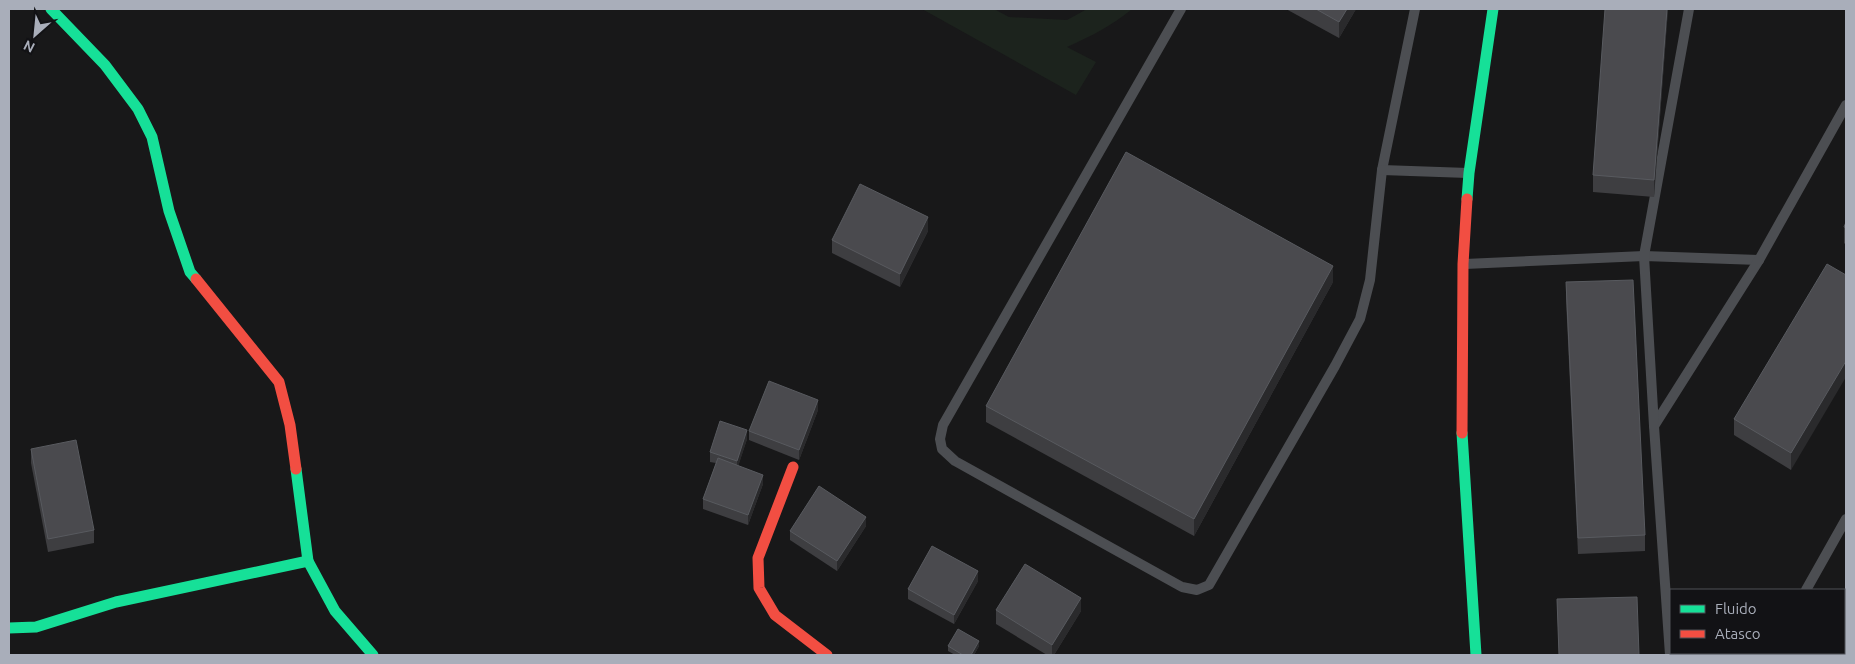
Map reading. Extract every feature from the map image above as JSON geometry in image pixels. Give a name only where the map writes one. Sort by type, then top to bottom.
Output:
[{"type":"street","points":[[51,9],[105,64],[138,109],[152,137],[168,212],[190,272],[279,382],[290,425],[308,561],[335,611],[372,655]]},
{"type":"street","points":[[1476,655],[1462,448],[1463,264],[1469,173],[1493,9]]},
{"type":"street","points":[[793,467],[758,558],[759,588],[775,615],[827,655]]},
{"type":"street","points":[[9,628],[36,627],[116,602],[308,561]]},
{"type":"lane","points":[[1181,9],[943,424],[940,439],[942,449],[955,461],[1182,587],[1197,590],[1209,584],[1360,319],[1370,280],[1382,170],[1415,9]]},
{"type":"lane","points":[[1670,655],[1644,256],[1689,9]]},
{"type":"lane","points":[[1654,426],[1759,260],[1846,105]]},
{"type":"lane","points":[[1382,170],[1469,173]]},
{"type":"lane","points":[[1463,264],[1644,256],[1759,260]]},
{"type":"lane","points":[[1807,589],[1846,519]]},
{"type":"shaded area","points":[[922,9],[994,9],[1009,17],[1067,20],[1087,9],[1132,9],[1109,26],[1067,47],[1096,62],[1076,95]]},
{"type":"building","points":[[1316,9],[1347,9],[1339,22]]},
{"type":"building","points":[[1605,9],[1667,9],[1654,180],[1593,175]]},
{"type":"building","points":[[1126,152],[1333,266],[1194,519],[986,406]]},
{"type":"building","points":[[860,184],[928,217],[900,274],[832,240]]},
{"type":"building","points":[[1827,264],[1846,275],[1846,361],[1791,453],[1734,419]]},
{"type":"building","points":[[1633,280],[1645,535],[1578,538],[1566,282]]},
{"type":"building","points":[[769,381],[818,400],[799,450],[749,431]]},
{"type":"building","points":[[720,421],[747,430],[737,461],[710,452]]},
{"type":"building","points":[[76,440],[94,530],[48,539],[31,449]]},
{"type":"building","points":[[718,458],[763,475],[748,515],[703,499]]},
{"type":"building","points":[[819,486],[866,517],[837,561],[790,531]]},
{"type":"building","points":[[932,546],[978,571],[954,615],[908,589]]},
{"type":"building","points":[[1025,564],[1081,598],[1052,645],[996,610]]},
{"type":"building","points":[[1637,597],[1639,655],[1559,655],[1557,599]]},
{"type":"building","points":[[958,629],[979,641],[971,655],[963,655],[948,646]]},
{"type":"traffic: fast","points":[[51,9],[105,65],[138,109],[152,137],[169,211],[190,272],[196,279]]},
{"type":"traffic: fast","points":[[1467,199],[1469,173],[1493,9]]},
{"type":"traffic: fast","points":[[1462,433],[1476,655]]},
{"type":"traffic: fast","points":[[296,469],[308,561],[335,611],[373,655]]},
{"type":"traffic: fast","points":[[9,628],[36,627],[116,602],[308,561]]},
{"type":"traffic: jam","points":[[1462,433],[1463,264],[1467,199]]},
{"type":"traffic: jam","points":[[196,279],[279,382],[290,425],[296,469]]},
{"type":"traffic: jam","points":[[793,467],[758,558],[759,588],[775,615],[827,655]]}]
